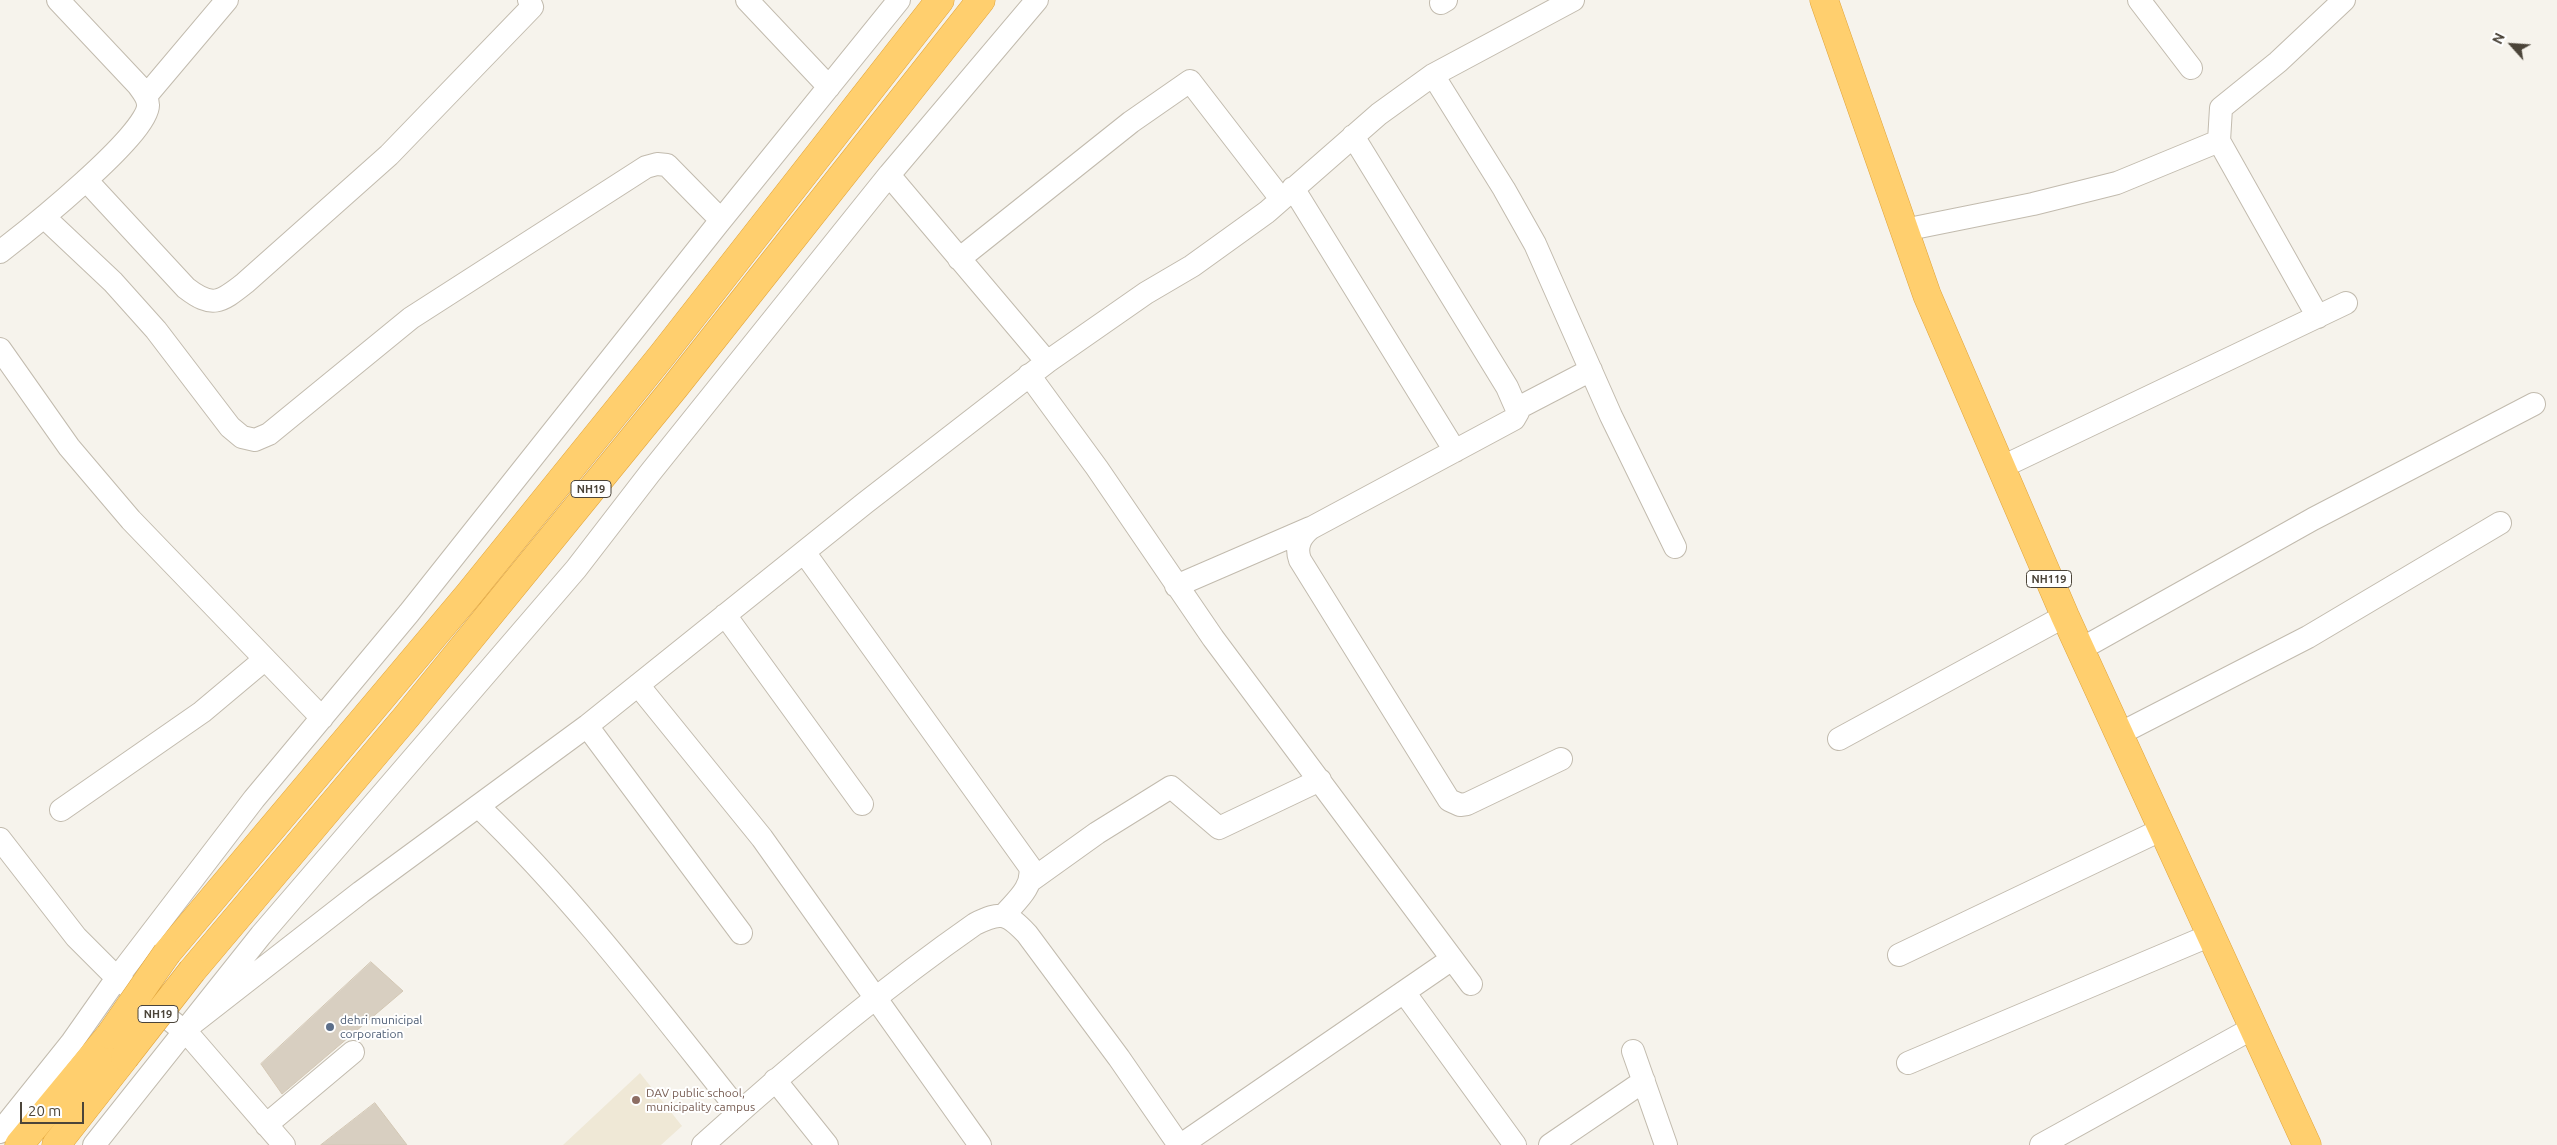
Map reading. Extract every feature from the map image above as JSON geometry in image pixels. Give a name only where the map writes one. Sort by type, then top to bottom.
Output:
[{"type":"highway","name":"NH19","points":[[19,1145],[110,1035],[167,954],[469,594],[663,354],[940,0]]},
{"type":"highway","name":"NH19","points":[[56,1145],[192,971],[407,716],[681,379],[981,0]]},
{"type":"highway","name":"NH119","points":[[1824,0],[1927,296],[2065,616],[2307,1145]]},
{"type":"street","points":[[0,252],[86,180],[145,117],[149,106],[146,96],[58,0]]},
{"type":"street","points":[[146,96],[227,0]]},
{"type":"street","points":[[86,180],[186,288],[200,299],[215,302],[228,297],[389,155],[532,7],[529,0]]},
{"type":"street","points":[[747,0],[829,87]]},
{"type":"street","points":[[0,1132],[72,1042],[117,978],[254,799],[504,495],[721,220],[899,0]]},
{"type":"street","points":[[94,1145],[261,935],[576,569],[650,473],[889,175],[1037,0]]},
{"type":"street","points":[[184,1030],[362,892],[587,726],[1038,368],[1146,293],[1192,266],[1267,212],[1353,136],[1433,75],[1573,0]]},
{"type":"street","points":[[2139,0],[2190,68]]},
{"type":"street","points":[[2318,317],[2219,141],[2221,108],[2278,62],[2344,0]]},
{"type":"street","points":[[1433,75],[1504,189],[1535,244],[1590,370],[1675,547]]},
{"type":"street","points":[[959,259],[1131,122],[1190,81],[1287,193],[1455,451]]},
{"type":"street","points":[[1176,586],[1311,528],[1514,420],[1518,414],[1518,408],[1353,136]]},
{"type":"street","points":[[1904,230],[2033,204],[2117,183],[2219,141]]},
{"type":"street","points":[[44,217],[113,282],[156,330],[230,427],[242,437],[255,440],[269,434],[294,415],[411,318],[646,167],[657,164],[667,165],[721,220]]},
{"type":"street","points":[[889,175],[959,259],[1038,368],[1097,468],[1176,586],[1471,984]]},
{"type":"street","points":[[2002,467],[2346,303]]},
{"type":"street","points":[[0,349],[54,427],[106,491],[264,660],[322,718]]},
{"type":"street","points":[[1518,408],[1590,370]]},
{"type":"street","points":[[2081,650],[2313,519],[2534,404]]},
{"type":"street","points":[[2119,734],[2308,637],[2500,523]]},
{"type":"street","points":[[1311,528],[1305,533],[1298,546],[1298,554],[1305,572],[1449,800],[1460,805],[1467,804],[1562,759]]},
{"type":"street","points":[[804,552],[1030,867],[1030,881],[1026,889],[1004,915]]},
{"type":"street","points":[[725,615],[862,804]]},
{"type":"street","points":[[1839,739],[2065,616]]},
{"type":"street","points":[[61,810],[202,712],[264,660]]},
{"type":"street","points":[[638,685],[756,831],[980,1145]]},
{"type":"street","points":[[587,726],[741,933]]},
{"type":"street","points":[[1030,881],[1097,833],[1171,787],[1219,828],[1320,780]]},
{"type":"street","points":[[478,806],[518,846],[599,937],[740,1111]]},
{"type":"street","points":[[1899,954],[2163,829]]},
{"type":"street","points":[[0,839],[76,937],[117,978],[184,1030],[284,1145]]},
{"type":"street","points":[[703,1145],[775,1080],[874,997],[976,924],[992,915],[1004,915],[1015,922],[1027,934],[1119,1058],[1180,1145],[1452,959]]},
{"type":"street","points":[[1908,1063],[2211,936]]},
{"type":"street","points":[[1404,992],[1515,1145]]},
{"type":"street","points":[[2041,1145],[2254,1028]]},
{"type":"street","points":[[1633,1051],[1666,1145]]},
{"type":"street","points":[[266,1125],[353,1052]]},
{"type":"street","points":[[775,1080],[827,1145]]},
{"type":"street","points":[[1550,1145],[1644,1081]]},
{"type":"shaded area","name":"DAV public school, municipality campus","points":[[640,1073],[682,1126],[661,1145],[563,1145]]},
{"type":"building","name":"dehri municipal corporation","points":[[371,962],[403,991],[282,1094],[261,1064]]},
{"type":"building","points":[[375,1103],[407,1145],[321,1145]]},
{"type":"place","name":"dehri municipal corporation","points":[[330,1027]]},
{"type":"place","name":"DAV public school, municipality campus","points":[[636,1100]]}]
